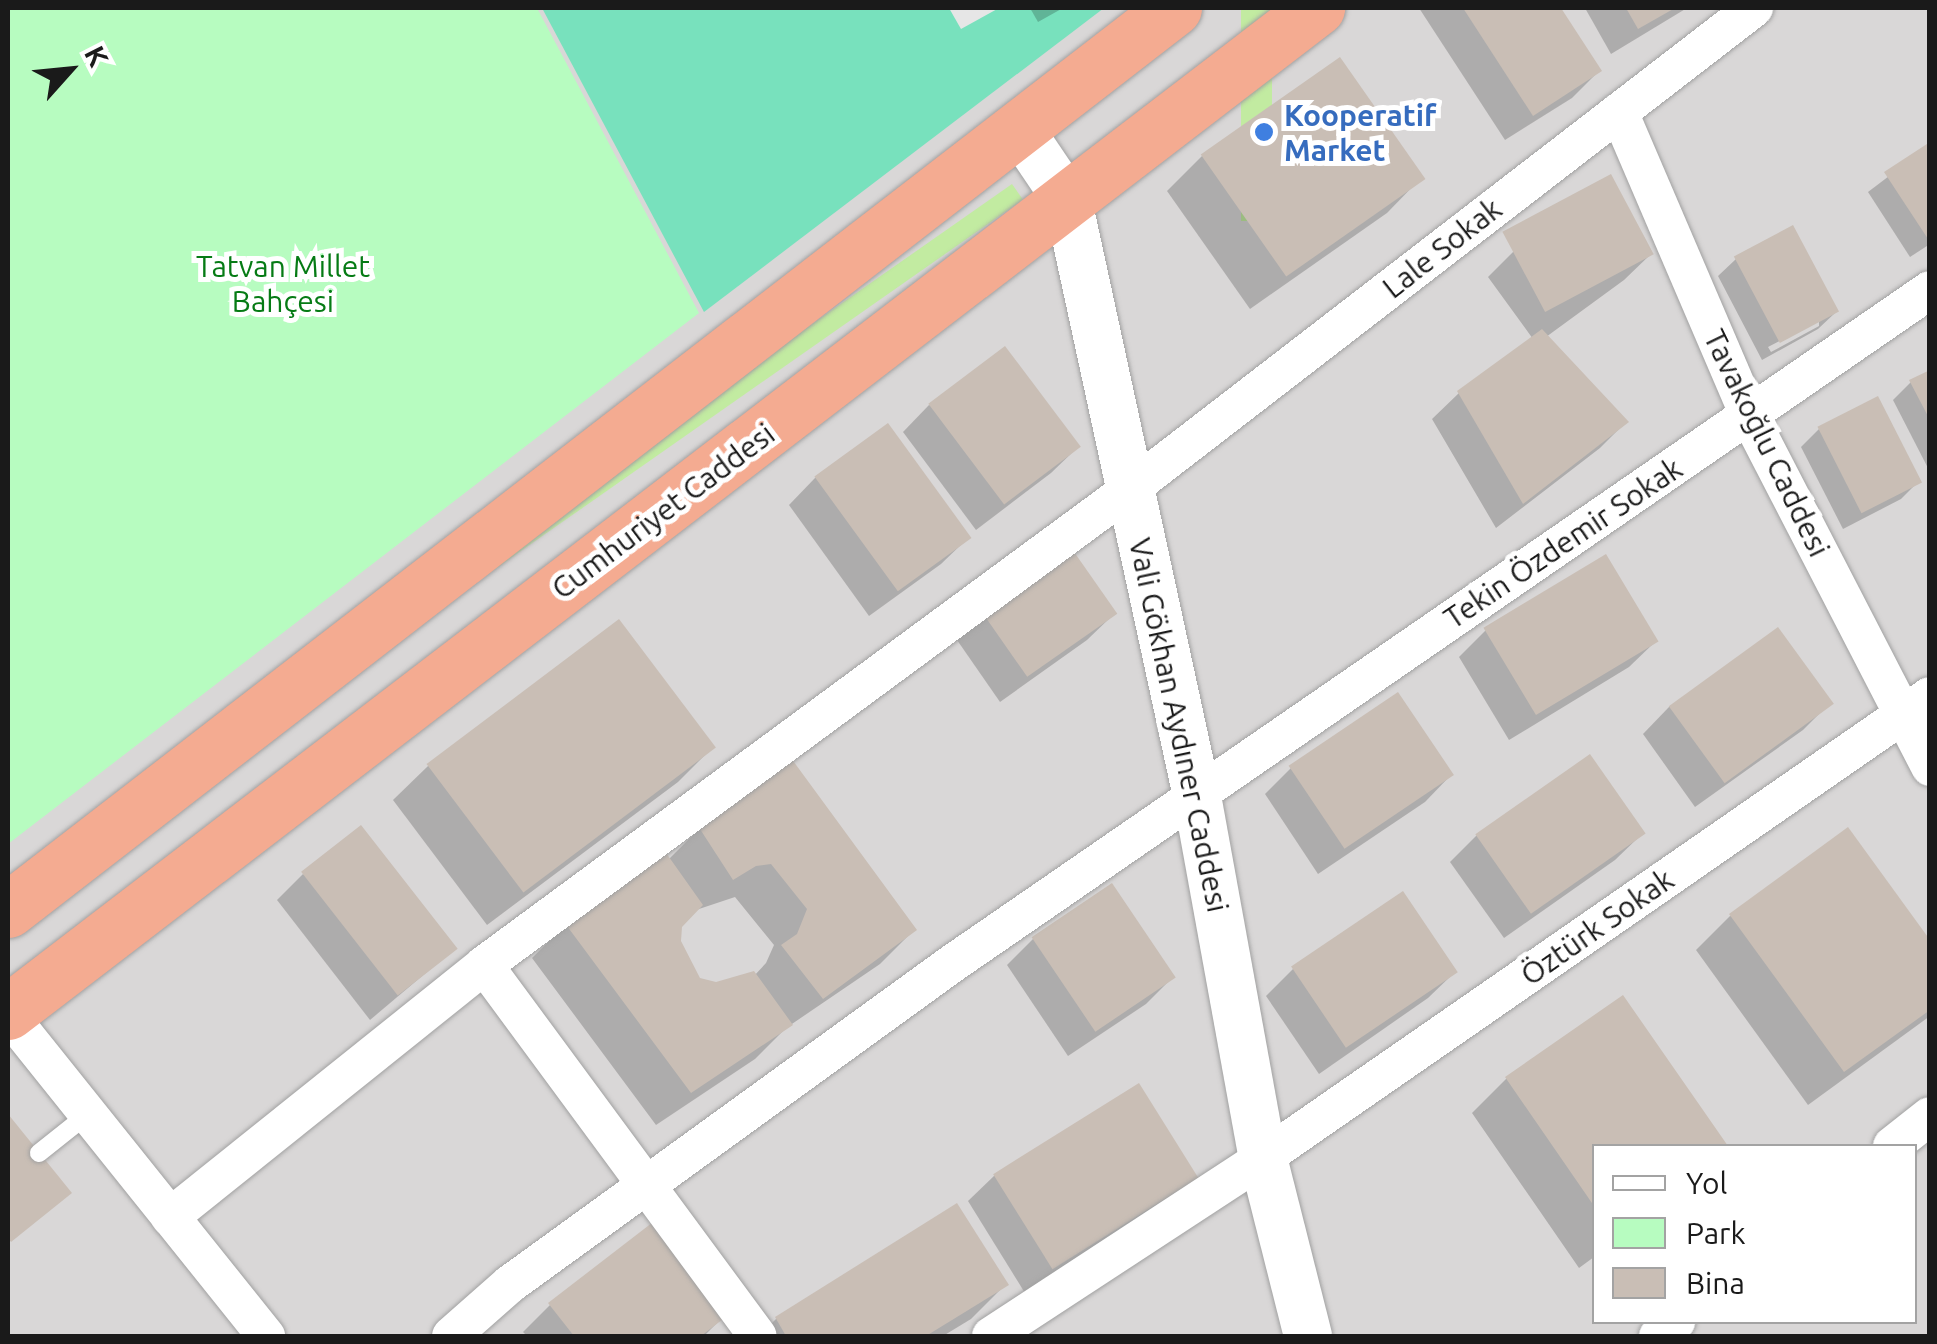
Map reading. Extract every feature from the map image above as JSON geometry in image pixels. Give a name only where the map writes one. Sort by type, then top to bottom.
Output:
[{"type":"highway","points":[[8,910],[1174,8]]},
{"type":"highway","name":"Cumhuriyet Caddesi","points":[[8,1013],[1317,8]]},
{"type":"street","name":"Lale Sokak","points":[[170,1217],[484,965],[1130,488],[1754,8]]},
{"type":"street","name":"Tavakoğlu Caddesi","points":[[1619,112],[1749,416],[1916,706],[1930,766]]},
{"type":"street","name":"Vali Gökhan Aydıner Caddesi","points":[[1018,127],[1068,202],[1197,796],[1264,1158],[1308,1336]]},
{"type":"street","name":"Tekin Özdemir Sokak","points":[[451,1336],[510,1284],[953,963],[1930,290]]},
{"type":"street","name":"Öztürk Sokak","points":[[991,1336],[1264,1158],[1916,706]]},
{"type":"street","points":[[484,965],[758,1336]]},
{"type":"street","points":[[8,1013],[266,1336]]},
{"type":"street","points":[[1895,1144],[1930,1116]]},
{"type":"lane","points":[[39,1153],[88,1114]]},
{"type":"shaded area","points":[[8,8],[1929,8],[1929,1336],[8,1336]]},
{"type":"shaded area","points":[[949,8],[999,8],[961,29]]},
{"type":"green space","name":"Tatvan Millet Bahçesi","points":[[8,8],[537,8],[699,313],[8,844]]},
{"type":"green space","points":[[542,8],[1104,8],[704,312]]},
{"type":"green space","points":[[1241,8],[1272,8],[1272,221],[1241,221]]},
{"type":"green space","points":[[1012,184],[1023,200],[8,910],[8,887]]},
{"type":"building","points":[[1463,8],[1561,8],[1602,71],[1533,116]]},
{"type":"building","points":[[1626,8],[1675,8],[1638,29]]},
{"type":"building","points":[[1340,57],[1425,179],[1286,277],[1201,155]]},
{"type":"building","points":[[1930,142],[1930,242],[1884,172]]},
{"type":"building","points":[[1611,174],[1654,254],[1545,312],[1502,232]]},
{"type":"building","points":[[1793,225],[1839,312],[1780,343],[1734,256]]},
{"type":"building","points":[[1542,329],[1629,422],[1523,504],[1457,391]]},
{"type":"building","points":[[1005,346],[1081,447],[1004,504],[928,404]]},
{"type":"building","points":[[1930,370],[1930,420],[1909,380]]},
{"type":"building","points":[[1878,396],[1922,482],[1861,513],[1817,427]]},
{"type":"building","points":[[888,423],[971,538],[898,591],[814,476]]},
{"type":"building","points":[[1072,549],[1117,614],[1027,677],[982,612]]},
{"type":"building","points":[[1606,554],[1659,641],[1536,715],[1483,628]]},
{"type":"building","points":[[619,619],[716,748],[523,893],[427,764]]},
{"type":"building","points":[[1778,627],[1834,704],[1725,783],[1669,706]]},
{"type":"building","points":[[1398,692],[1454,775],[1344,849],[1289,766]]},
{"type":"building","points":[[1590,754],[1646,833],[1531,914],[1475,834]]},
{"type":"building","points":[[791,758],[917,930],[823,999],[781,945],[797,934],[807,909],[771,864],[756,866],[733,880],[698,826]]},
{"type":"building","points":[[361,825],[458,949],[398,996],[301,872]]},
{"type":"building","points":[[1848,827],[1930,940],[1930,1010],[1844,1072],[1729,914]]},
{"type":"building","points":[[664,850],[703,905],[682,927],[681,941],[700,978],[716,982],[754,971],[793,1025],[691,1093],[564,922]]},
{"type":"building","points":[[1112,883],[1176,978],[1095,1032],[1032,937]]},
{"type":"building","points":[[1403,891],[1458,972],[1346,1048],[1291,966]]},
{"type":"building","points":[[1623,995],[1727,1144],[1592,1144],[1592,1203],[1505,1077]]},
{"type":"building","points":[[1139,1083],[1198,1178],[1052,1269],[993,1174]]},
{"type":"building","points":[[8,1114],[72,1193],[11,1242],[8,1237]]},
{"type":"building","points":[[957,1203],[1009,1285],[926,1336],[786,1336],[775,1317]]},
{"type":"building","points":[[657,1219],[731,1313],[701,1336],[574,1336],[548,1303]]},
{"type":"place","name":"Kooperatif Market","points":[[1264,132]]}]
